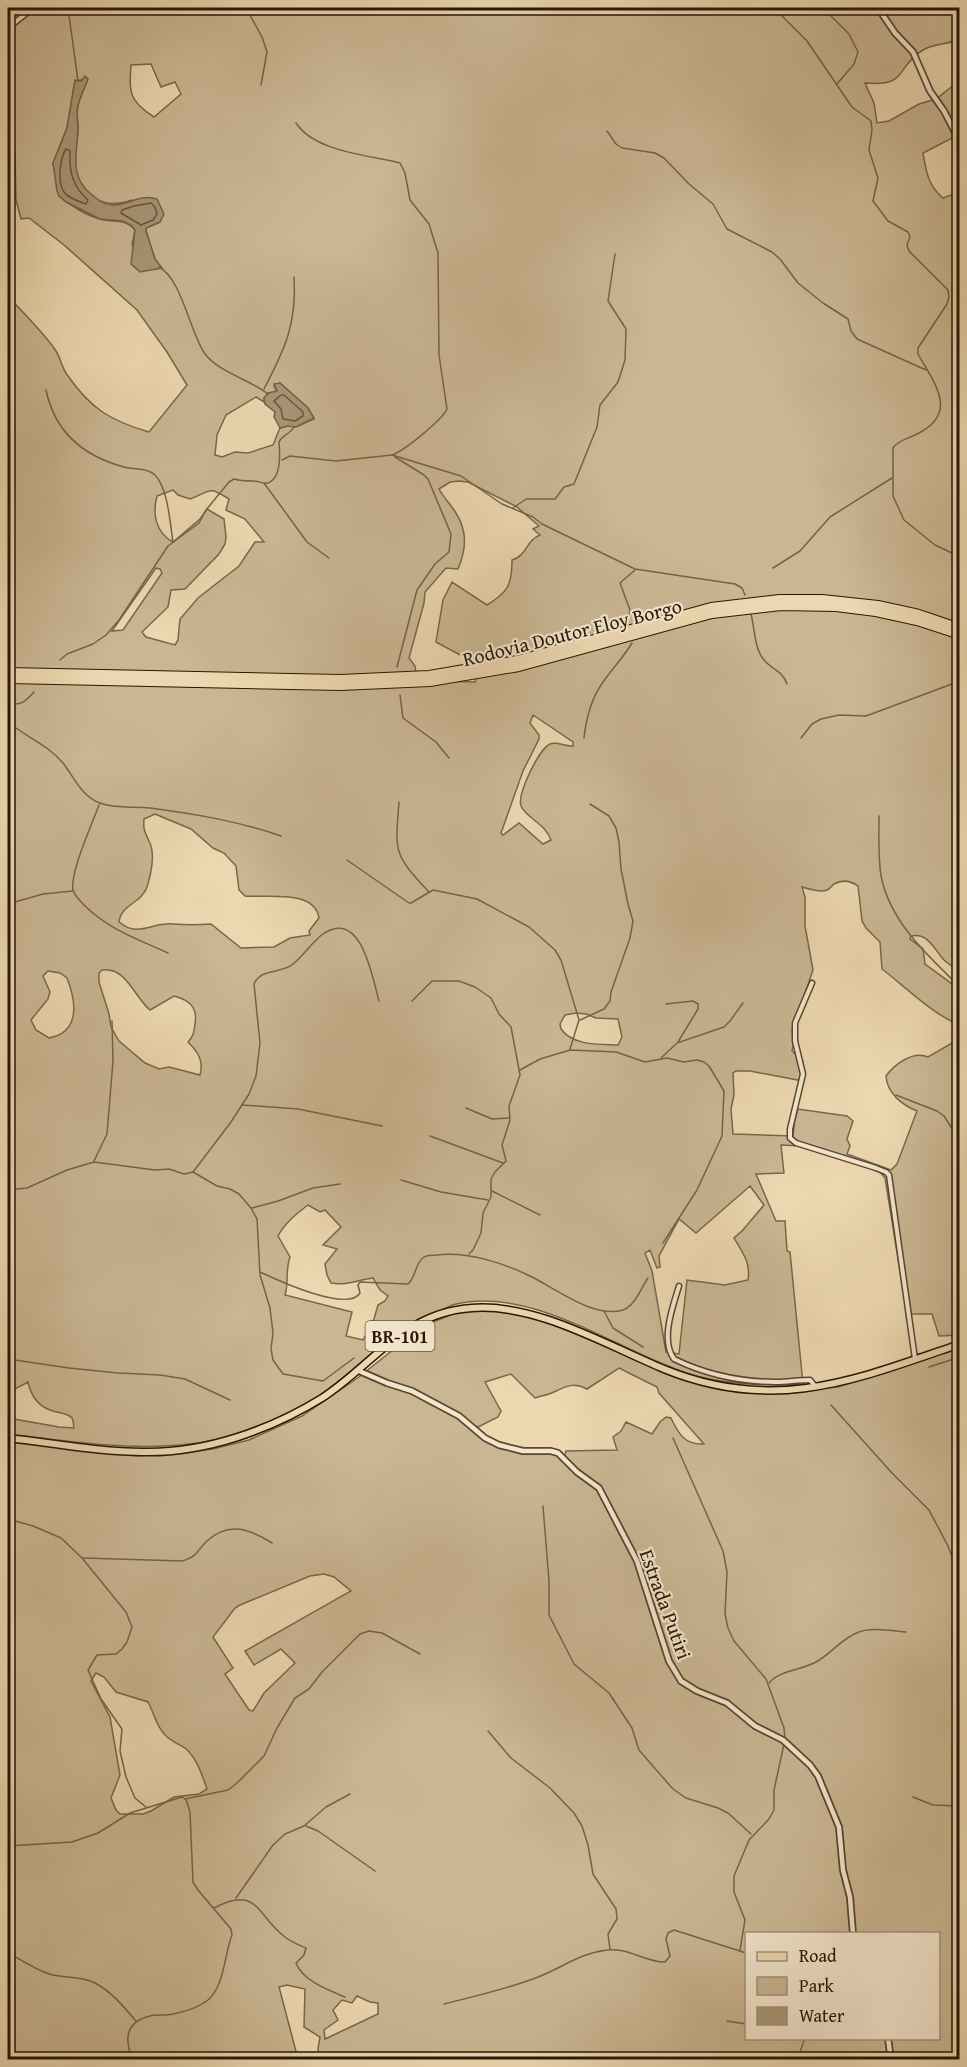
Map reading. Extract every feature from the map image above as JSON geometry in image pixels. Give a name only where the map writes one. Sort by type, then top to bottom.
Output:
[{"type":"highway","name":"Rodovia Doutor Eloy Borgo","points":[[8,672],[340,679],[429,675],[517,660],[711,607],[780,599],[822,599],[871,604],[919,614],[960,628]]},
{"type":"highway","name":"Rodovia Doutor Eloy Borgo","points":[[8,680],[358,686],[421,683],[519,667],[712,614],[781,606],[836,607],[870,611],[917,621],[960,635]]},
{"type":"main road","name":"BR-101","points":[[8,1438],[144,1452],[180,1450],[212,1444],[262,1428],[294,1414],[324,1396],[385,1345],[415,1325],[434,1316],[473,1307],[515,1311],[539,1317],[666,1370],[705,1383],[763,1391],[815,1387],[863,1377],[960,1344]]},
{"type":"street","points":[[8,28],[33,8]]},
{"type":"street","points":[[878,8],[895,33],[916,57],[930,91],[944,111],[960,142]]},
{"type":"street","points":[[812,982],[797,1016],[794,1029],[803,1074],[790,1138],[796,1143],[883,1170],[889,1175],[915,1359]]},
{"type":"street","points":[[679,1286],[669,1321],[670,1350],[674,1359],[696,1369],[726,1378],[775,1382],[810,1380],[815,1387]]},
{"type":"street","name":"Estrada Putiri","points":[[357,1370],[419,1395],[459,1416],[485,1438],[499,1445],[524,1451],[558,1453],[577,1472],[599,1488],[637,1561],[661,1637],[676,1675],[689,1687],[727,1703],[755,1726],[783,1740],[810,1765],[818,1776],[839,1827],[843,1870],[851,1904],[853,1932]]},
{"type":"street","points":[[888,2040],[891,2060]]},
{"type":"green space","points":[[8,8],[959,8],[959,39],[923,50],[914,56],[895,79],[889,82],[865,83],[874,103],[877,123],[889,121],[919,104],[936,99],[959,81],[959,148],[954,137],[923,153],[929,178],[938,193],[943,198],[960,192],[959,972],[944,960],[926,939],[917,935],[911,936],[910,939],[923,949],[925,964],[959,989],[959,1024],[930,1008],[882,969],[880,942],[862,921],[858,886],[844,881],[837,882],[824,891],[802,887],[805,897],[805,926],[813,970],[792,1031],[794,1043],[792,1051],[803,1061],[803,1081],[750,1071],[736,1071],[733,1073],[734,1095],[731,1109],[733,1134],[793,1136],[798,1109],[847,1116],[853,1121],[847,1139],[850,1146],[847,1154],[891,1170],[897,1164],[917,1111],[896,1098],[889,1088],[886,1076],[904,1060],[916,1055],[928,1057],[959,1039],[959,1335],[939,1336],[932,1314],[907,1314],[885,1178],[879,1171],[802,1146],[781,1145],[784,1173],[756,1174],[776,1221],[785,1221],[803,1384],[744,1384],[700,1377],[659,1363],[574,1323],[544,1312],[514,1304],[485,1301],[454,1305],[413,1322],[322,1394],[284,1417],[246,1432],[208,1442],[170,1446],[91,1444],[8,1434],[8,1418],[74,1428],[70,1416],[40,1404],[31,1392],[28,1382],[13,1390],[8,1399],[8,296],[51,344],[66,373],[85,397],[113,418],[149,432],[187,385],[137,310],[64,245],[29,218],[21,219],[16,200],[15,153],[11,143],[8,143]],"holes":[[[151,64],[161,87],[175,82],[181,94],[154,117],[132,96],[131,65]],[[87,79],[77,111],[78,133],[75,161],[80,183],[86,191],[101,201],[121,203],[132,200],[160,222],[146,228],[146,231],[155,259],[161,268],[145,270],[132,245],[135,230],[131,226],[90,215],[59,196],[53,163],[67,128],[75,81]],[[280,383],[308,408],[314,419],[296,427],[280,428],[273,445],[248,453],[235,452],[222,457],[215,455],[217,435],[226,415],[256,397],[264,402],[264,398],[277,391],[274,386]],[[450,482],[468,482],[517,507],[539,526],[533,529],[540,535],[532,540],[521,555],[512,560],[510,582],[500,596],[487,605],[452,582],[443,600],[436,642],[464,657],[467,669],[477,676],[475,682],[443,681],[416,673],[415,666],[409,658],[425,592],[446,568],[458,569],[463,555],[463,527],[439,489]],[[173,490],[178,495],[190,499],[206,492],[217,492],[229,499],[226,510],[245,519],[264,542],[255,542],[239,566],[198,598],[180,619],[178,640],[175,645],[146,637],[142,632],[168,607],[171,590],[185,589],[219,554],[225,544],[224,519],[207,509],[200,519],[173,542],[159,528],[155,510],[157,496]],[[156,568],[160,569],[162,573],[123,630],[112,631]],[[533,715],[573,742],[573,746],[553,743],[545,748],[535,763],[522,792],[521,806],[545,830],[551,840],[543,844],[519,823],[503,835],[501,833],[523,771],[539,735],[530,723]],[[155,814],[191,829],[213,848],[224,853],[236,866],[239,890],[245,896],[288,897],[309,903],[316,909],[319,918],[309,931],[310,935],[290,938],[274,947],[241,948],[211,924],[165,924],[139,929],[126,927],[119,922],[123,911],[144,893],[151,870],[152,852],[144,819]],[[102,970],[118,973],[150,1010],[174,996],[188,1002],[194,1009],[196,1018],[193,1033],[188,1042],[199,1057],[200,1075],[169,1067],[159,1069],[145,1063],[119,1041],[111,1027],[99,982],[99,973]],[[48,971],[60,973],[67,978],[70,987],[74,1006],[73,1014],[67,1029],[49,1038],[36,1030],[31,1020],[48,999],[50,992],[43,976]],[[586,1014],[596,1018],[618,1019],[622,1037],[618,1045],[587,1043],[572,1039],[561,1029],[560,1024],[565,1015]],[[750,1186],[764,1205],[734,1238],[747,1262],[748,1280],[725,1285],[687,1280],[679,1354],[666,1352],[652,1271],[645,1253],[650,1250],[657,1268],[660,1267],[659,1256],[679,1219],[696,1233]],[[308,1205],[320,1212],[325,1210],[341,1227],[323,1245],[337,1249],[325,1264],[331,1283],[347,1283],[373,1278],[380,1290],[388,1296],[378,1305],[374,1319],[363,1340],[346,1336],[352,1312],[285,1295],[290,1257],[278,1236],[295,1215]]]},
{"type":"green space","points":[[489,1309],[530,1314],[673,1375],[709,1386],[773,1393],[838,1387],[959,1347],[959,2059],[320,2059],[318,2049],[320,2037],[304,2027],[305,1989],[287,1985],[279,1987],[298,2059],[8,2059],[8,1442],[138,1456],[213,1449],[249,1440],[302,1416],[359,1377],[423,1326],[463,1310]],"holes":[[[619,1368],[657,1387],[659,1393],[704,1444],[687,1441],[671,1418],[666,1417],[652,1434],[626,1422],[621,1431],[613,1437],[617,1450],[566,1451],[565,1455],[561,1456],[495,1444],[476,1428],[498,1417],[501,1411],[485,1382],[511,1374],[535,1398],[570,1386],[587,1389]],[[324,1574],[334,1577],[351,1591],[245,1651],[254,1665],[281,1649],[295,1663],[264,1693],[253,1711],[249,1710],[225,1674],[233,1668],[213,1637],[235,1608],[240,1605],[310,1576]],[[96,1673],[104,1677],[116,1692],[148,1702],[162,1731],[193,1757],[207,1789],[199,1794],[174,1797],[143,1814],[120,1814],[116,1810],[111,1798],[120,1775],[110,1717],[91,1681]],[[357,1996],[378,2003],[378,2014],[325,2039],[324,2030],[338,2020],[333,2010],[342,2000],[352,2003]]]},
{"type":"water","points":[[85,76],[88,79],[77,111],[76,164],[80,180],[91,194],[108,204],[117,205],[145,198],[157,199],[164,214],[160,222],[146,228],[146,231],[155,259],[162,268],[140,272],[131,264],[135,230],[132,226],[123,221],[100,219],[66,202],[59,196],[53,163],[67,128],[75,80],[81,81]]},
{"type":"water","points":[[280,383],[308,408],[314,418],[296,427],[280,428],[274,417],[275,412],[265,404],[264,398],[268,393],[277,391],[274,384]]},
{"type":"waterway","points":[[68,8],[78,81]]},
{"type":"waterway","points":[[246,8],[262,37],[267,52],[261,85]]},
{"type":"waterway","points":[[774,8],[807,41],[852,107],[871,121],[869,150],[878,178],[873,201],[888,221],[908,232],[909,251],[948,290],[947,304],[918,348],[918,354],[940,397],[938,417],[930,426],[901,441],[893,448],[893,496],[904,520],[935,545],[952,553],[960,560]]},
{"type":"waterway","points":[[823,8],[849,34],[858,52],[854,64],[837,84]]},
{"type":"waterway","points":[[296,123],[305,133],[329,146],[400,163],[405,173],[410,200],[429,224],[438,253],[439,355],[447,409],[422,435],[392,455]]},
{"type":"waterway","points":[[607,131],[616,144],[622,148],[655,153],[664,158],[689,184],[713,204],[727,229],[772,252],[798,283],[848,319],[851,331],[857,339],[926,370]]},
{"type":"waterway","points":[[513,508],[526,499],[555,499],[564,487],[574,484],[597,427],[600,405],[618,382],[625,360],[626,329],[608,301],[615,254]]},
{"type":"waterway","points":[[159,267],[174,283],[200,345],[211,361],[268,394]]},
{"type":"waterway","points":[[264,389],[288,335],[294,308],[294,277]]},
{"type":"waterway","points":[[46,390],[56,419],[73,440],[84,449],[109,462],[148,471],[155,475],[166,497],[173,542]]},
{"type":"waterway","points":[[60,660],[67,654],[93,644],[106,635],[119,620],[168,546],[199,523],[206,510],[229,482],[234,479],[266,483],[273,480],[279,465],[279,442],[294,427]]},
{"type":"waterway","points":[[282,460],[290,456],[336,461],[392,455],[461,476],[502,504],[533,517],[542,524],[635,569],[735,584],[742,588],[745,595]]},
{"type":"waterway","points":[[395,457],[428,479],[451,534],[449,552],[435,564],[417,590],[397,667]]},
{"type":"waterway","points":[[773,568],[800,551],[830,517],[892,478]]},
{"type":"waterway","points":[[264,483],[307,542],[329,558]]},
{"type":"waterway","points":[[628,620],[630,610],[620,583],[635,570]]},
{"type":"waterway","points":[[751,614],[761,655],[783,676],[787,684]]},
{"type":"waterway","points":[[956,642],[960,649]]},
{"type":"waterway","points":[[584,738],[589,710],[597,691],[632,643]]},
{"type":"waterway","points":[[801,738],[812,724],[821,719],[839,715],[866,716],[960,681]]},
{"type":"waterway","points":[[8,703],[23,702],[34,692]]},
{"type":"waterway","points":[[400,695],[403,718],[436,742],[449,758]]},
{"type":"waterway","points":[[8,722],[57,756],[83,791],[100,803],[150,808],[233,822],[281,836]]},
{"type":"waterway","points":[[399,802],[397,832],[399,852],[409,869],[429,892]]},
{"type":"waterway","points":[[580,1020],[604,1009],[610,1001],[630,938],[633,921],[621,869],[616,828],[609,816],[590,804]]},
{"type":"waterway","points":[[99,805],[78,860],[73,890],[77,898],[103,921],[123,933],[168,953]]},
{"type":"waterway","points":[[879,816],[881,876],[893,908],[912,937],[960,987]]},
{"type":"waterway","points":[[347,860],[409,903],[433,890],[477,899],[529,927],[555,950],[561,960],[579,1020],[570,1049]]},
{"type":"waterway","points":[[8,904],[43,894],[73,891]]},
{"type":"waterway","points":[[193,1172],[231,1122],[249,1094],[256,1076],[260,1043],[254,984],[257,979],[266,973],[293,964],[323,934],[336,928],[347,930],[356,937],[363,948],[379,1001]]},
{"type":"waterway","points":[[412,1001],[432,981],[459,981],[475,987],[491,998],[499,1014],[511,1027],[520,1075],[509,1106],[510,1120],[502,1145],[506,1161],[491,1179],[491,1197],[483,1213],[481,1233],[469,1254]]},
{"type":"waterway","points":[[666,1004],[693,1001],[698,1004],[698,1009],[678,1042]]},
{"type":"waterway","points":[[661,1058],[677,1043],[724,1027],[743,1003]]},
{"type":"waterway","points":[[94,1161],[107,1134],[113,1061],[112,1021]]},
{"type":"waterway","points":[[520,1070],[540,1059],[570,1050],[616,1052],[645,1062],[667,1058],[684,1062],[697,1060],[709,1066],[724,1091],[722,1136],[697,1190],[663,1243]]},
{"type":"waterway","points":[[896,1095],[944,1116],[960,1141]]},
{"type":"waterway","points":[[242,1105],[298,1109],[382,1126]]},
{"type":"waterway","points":[[466,1108],[492,1119],[509,1118]]},
{"type":"waterway","points":[[430,1136],[503,1163]]},
{"type":"waterway","points":[[8,1190],[27,1188],[67,1170],[94,1162],[155,1170],[169,1169],[184,1174],[193,1172],[217,1186],[230,1189],[239,1194],[257,1219],[260,1275],[270,1308],[273,1333],[271,1349],[273,1360],[283,1374],[323,1381],[354,1358]]},
{"type":"waterway","points":[[401,1180],[441,1192],[488,1200]]},
{"type":"waterway","points":[[252,1208],[313,1188],[340,1184]]},
{"type":"waterway","points":[[492,1191],[540,1215]]},
{"type":"waterway","points":[[260,1272],[312,1293],[342,1299],[353,1298],[360,1293],[358,1285],[360,1282],[408,1284],[419,1263],[426,1256],[449,1254],[472,1256],[530,1276],[587,1306],[612,1312],[623,1310],[631,1305],[648,1278]]},
{"type":"waterway","points":[[604,1311],[613,1328],[643,1347]]},
{"type":"waterway","points":[[929,1367],[960,1357]]},
{"type":"waterway","points":[[8,1359],[69,1368],[185,1379],[230,1400]]},
{"type":"waterway","points":[[831,1405],[892,1473],[929,1510],[948,1546],[960,1577]]},
{"type":"waterway","points":[[673,1438],[723,1551],[727,1572],[725,1614],[728,1628],[734,1641],[766,1679],[784,1728],[785,1739]]},
{"type":"waterway","points":[[543,1506],[549,1581],[549,1615],[574,1664],[609,1693],[632,1728],[639,1750],[673,1789],[686,1798],[728,1813],[751,1834]]},
{"type":"waterway","points":[[8,1519],[33,1526],[61,1538],[82,1558],[126,1612],[132,1627],[127,1642],[116,1654],[97,1655],[88,1670],[101,1699],[122,1729],[120,1751],[126,1777],[135,1798],[146,1807]]},
{"type":"waterway","points":[[83,1558],[182,1561],[194,1555],[215,1535],[231,1529],[248,1531],[272,1543]]},
{"type":"waterway","points":[[960,1596],[952,1641],[954,1689],[960,1706]]},
{"type":"waterway","points":[[769,1683],[779,1675],[816,1662],[853,1634],[876,1630],[906,1632]]},
{"type":"waterway","points":[[8,1846],[72,1842],[98,1833],[130,1813],[182,1797],[185,1799],[228,1790],[264,1756],[295,1698],[309,1689],[322,1672],[360,1634],[369,1631],[382,1633],[420,1654]]},
{"type":"waterway","points":[[488,1731],[511,1758],[550,1788],[574,1813],[582,1826],[593,1874],[616,1909],[617,1919],[608,1934],[610,1949]]},
{"type":"waterway","points":[[740,1950],[745,1920],[734,1892],[734,1876],[749,1840],[769,1819],[774,1810],[774,1790],[784,1744]]},
{"type":"waterway","points":[[236,1898],[273,1845],[285,1834],[304,1826],[326,1807],[350,1794]]},
{"type":"waterway","points":[[913,1797],[933,1805],[960,1806]]},
{"type":"waterway","points":[[133,2060],[128,2046],[131,2027],[150,2016],[170,2015],[191,2009],[204,2003],[214,1994],[221,1978],[232,1935],[231,1929],[193,1882],[190,1812],[186,1799]]},
{"type":"waterway","points":[[306,1826],[318,1831],[375,1871]]},
{"type":"waterway","points":[[214,1908],[229,1902],[249,1901],[285,1937],[306,1948],[304,1955],[296,1963],[304,1975],[345,1997]]},
{"type":"waterway","points":[[444,2004],[527,1981],[580,1957],[607,1950],[622,1951],[665,1962],[670,1956],[666,1939],[668,1933],[674,1930],[745,1953]]},
{"type":"waterway","points":[[11,1954],[47,1973],[85,1979],[95,1983],[112,1995],[136,2021]]},
{"type":"waterway","points":[[727,2021],[745,2024]]},
{"type":"waterway","points":[[797,2060],[804,2040]]}]
